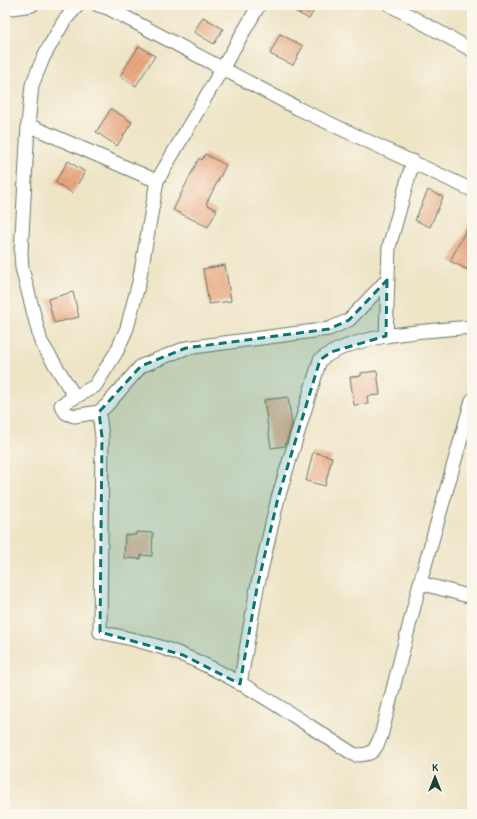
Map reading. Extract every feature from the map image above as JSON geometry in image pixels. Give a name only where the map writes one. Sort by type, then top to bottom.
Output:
[{"type":"street","points":[[5,9],[32,5]]},
{"type":"street","points":[[75,397],[41,342],[22,268],[21,253],[28,125],[32,85],[44,56],[64,21],[78,5]]},
{"type":"street","points":[[259,5],[156,181],[139,282],[127,328],[117,351],[95,386],[61,405],[66,412],[74,416],[99,412],[141,366],[186,348],[329,329],[349,320],[387,280]]},
{"type":"street","points":[[390,5],[472,50]]},
{"type":"street","points":[[108,6],[222,70],[297,108],[413,161],[472,190]]},
{"type":"street","points":[[28,125],[156,181]]},
{"type":"street","points":[[386,336],[389,247],[413,161]]},
{"type":"street","points":[[240,684],[257,588],[278,498],[320,360],[331,352],[386,336],[472,327]]},
{"type":"street","points":[[99,412],[102,437],[100,632],[144,642],[183,655],[240,684],[355,755],[367,755],[375,750],[381,736],[420,583],[468,429],[472,400]]},
{"type":"street","points":[[420,583],[472,597]]},
{"type":"highlighted area","points":[[387,280],[386,336],[331,352],[320,360],[278,498],[257,588],[240,684],[183,655],[100,632],[102,437],[99,412],[141,366],[186,348],[329,329],[349,320]]},
{"type":"building","points":[[284,5],[317,5],[309,19]]},
{"type":"building","points":[[203,17],[223,29],[214,44],[194,32]]},
{"type":"building","points":[[280,34],[303,46],[293,65],[270,54]]},
{"type":"building","points":[[139,46],[155,56],[136,86],[120,76]]},
{"type":"building","points":[[111,109],[132,122],[117,146],[96,132]]},
{"type":"building","points":[[205,154],[226,165],[206,204],[217,210],[208,227],[173,210],[199,158],[202,160]]},
{"type":"building","points":[[68,161],[85,172],[72,193],[55,182]]},
{"type":"building","points":[[428,190],[443,197],[430,227],[415,220]]},
{"type":"building","points":[[472,219],[472,272],[450,261]]},
{"type":"building","points":[[225,265],[231,301],[209,304],[203,269]]},
{"type":"building","points":[[73,292],[79,317],[54,323],[48,299]]},
{"type":"building","points":[[377,371],[380,395],[367,396],[368,404],[354,405],[350,377],[361,376],[361,373]]},
{"type":"building","points":[[288,397],[292,424],[285,446],[271,448],[264,400]]},
{"type":"building","points":[[313,452],[332,457],[325,486],[306,481]]},
{"type":"building","points":[[136,532],[153,533],[152,556],[141,555],[141,559],[124,558],[125,535],[136,535]]}]
